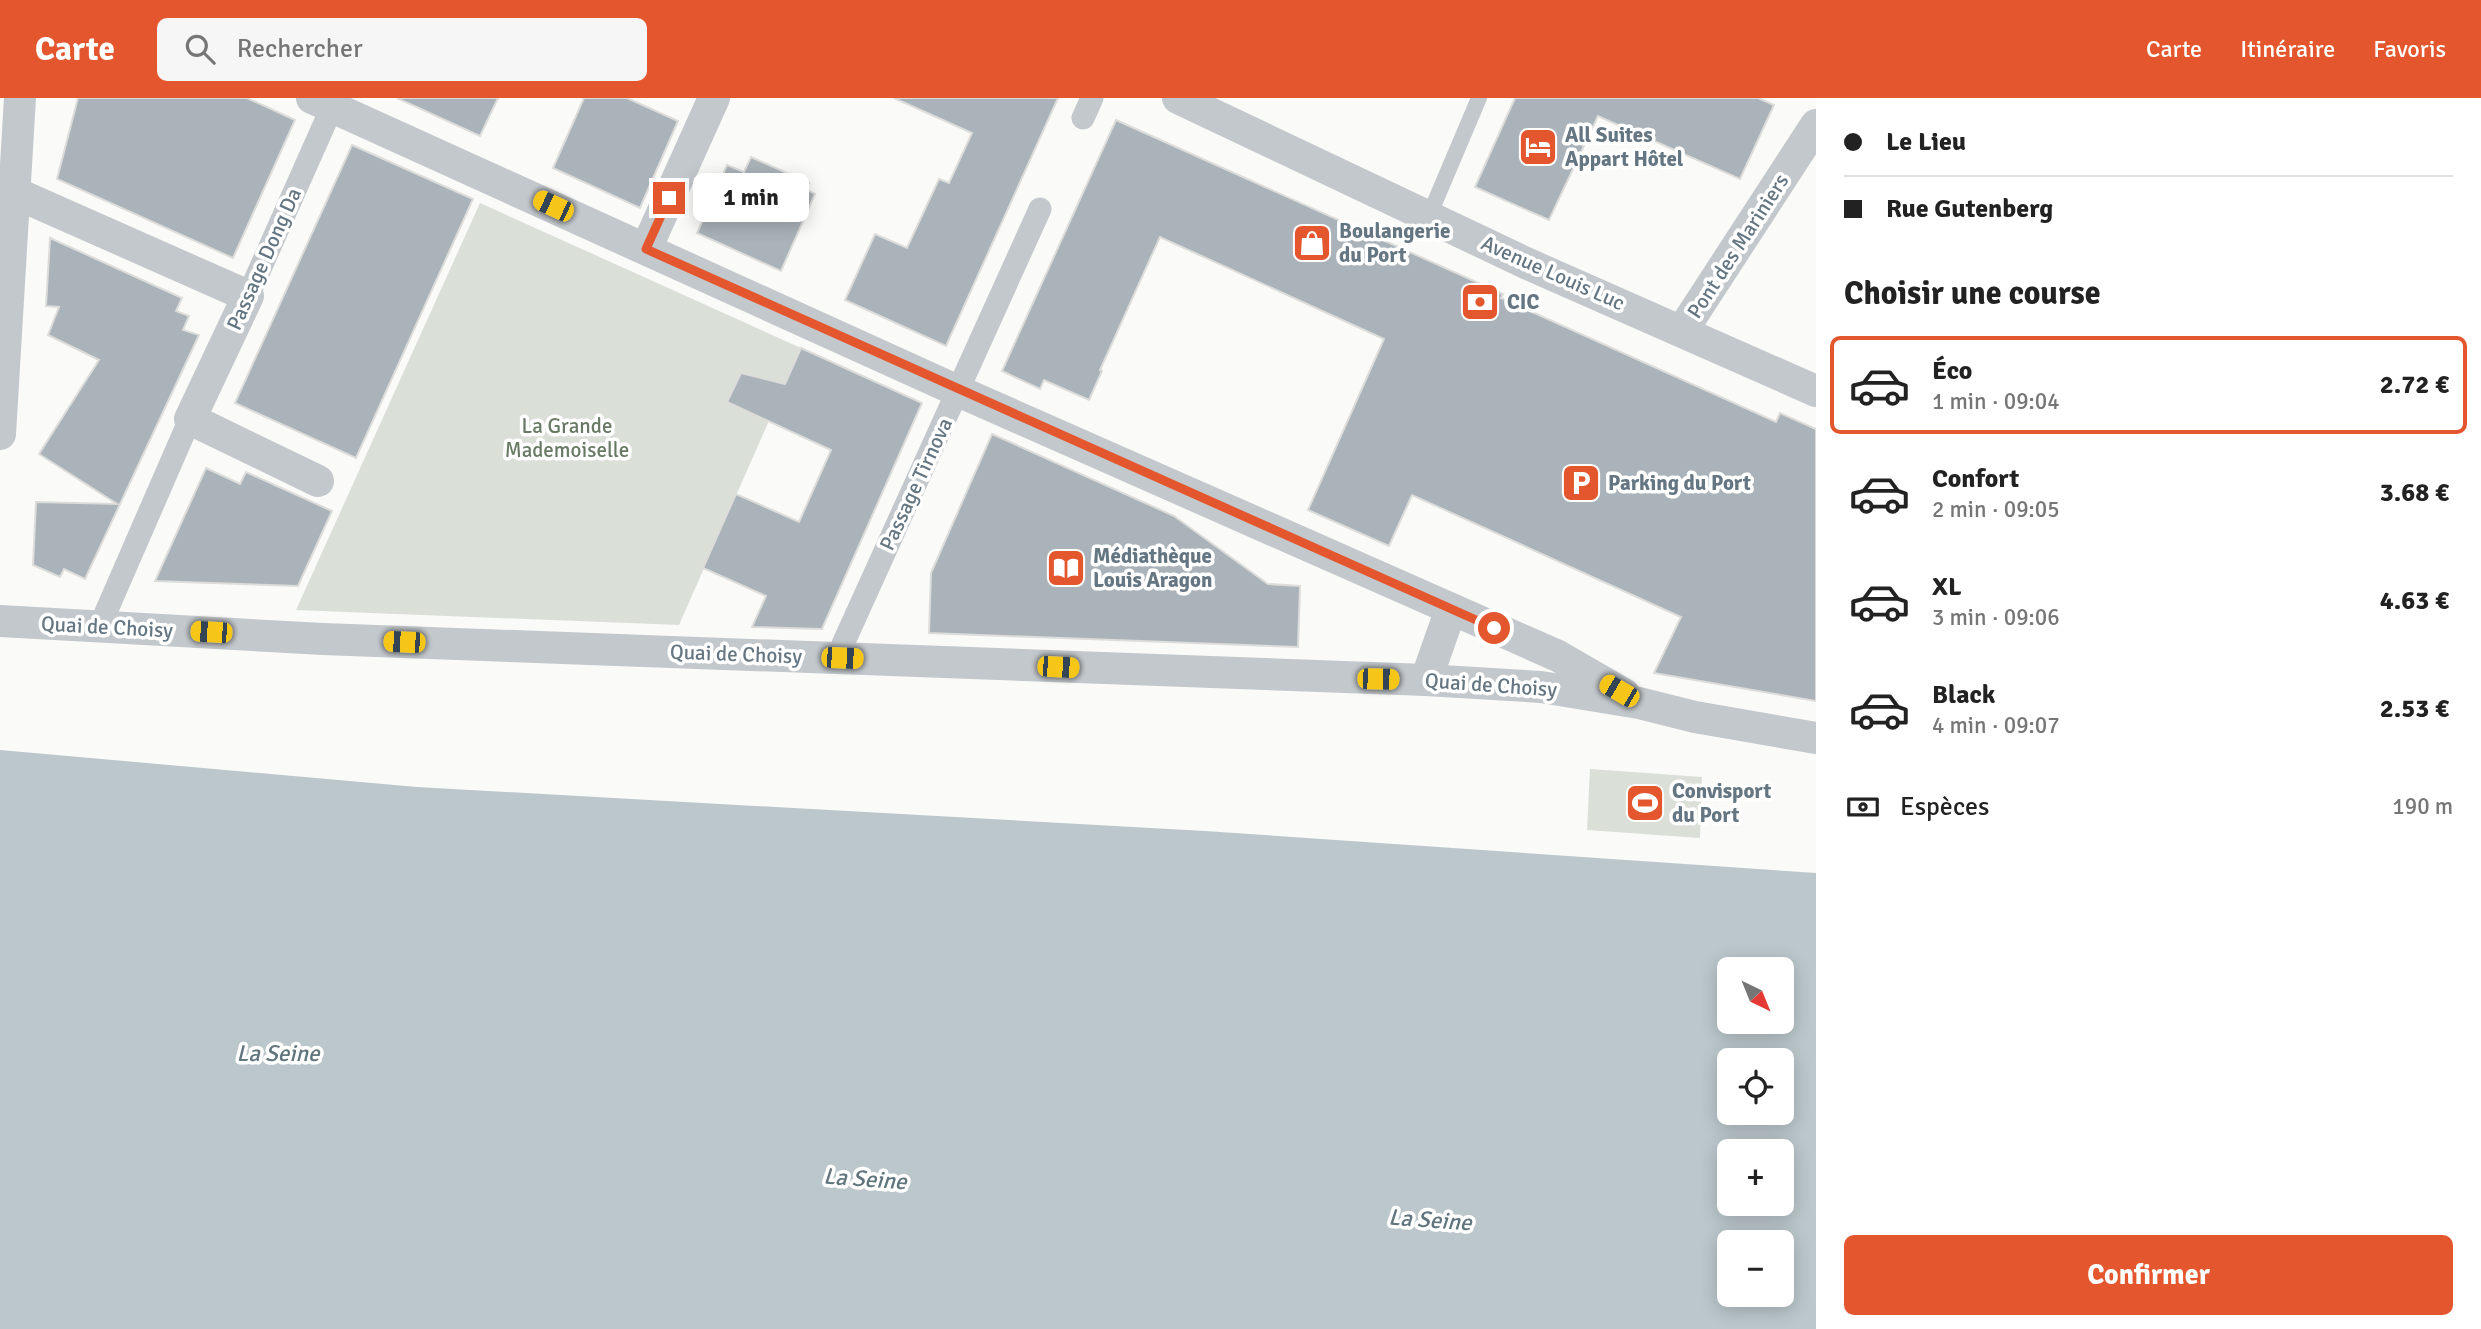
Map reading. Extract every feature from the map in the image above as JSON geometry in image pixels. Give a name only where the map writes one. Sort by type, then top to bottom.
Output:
[{"type":"street","points":[[0,434],[20,98]]},
{"type":"street","points":[[646,249],[714,98]]},
{"type":"street","name":"Avenue Louis Luc","points":[[1178,98],[1528,264],[1816,391]]},
{"type":"street","points":[[327,101],[958,391],[1559,656],[1639,703],[1695,717],[1816,738]]},
{"type":"street","name":"Passage Dong Da","points":[[106,612],[190,419],[248,296],[327,101]]},
{"type":"street","name":"Pont des Mariniers","points":[[1682,331],[1816,125]]},
{"type":"street","points":[[13,192],[248,296]]},
{"type":"street","name":"Passage Tirnova","points":[[843,644],[1040,209]]},
{"type":"street","points":[[190,419],[318,481]]},
{"type":"street","points":[[1426,680],[1451,609]]},
{"type":"street","name":"Quai de Choisy","points":[[0,621],[323,639],[1426,680],[1541,687],[1639,703]]},
{"type":"lane","points":[[1429,216],[1479,98]]},
{"type":"green space","name":"La Grande Mademoiselle","points":[[480,203],[801,348],[679,625],[296,610]]},
{"type":"green space","name":"Convisport du Port","points":[[1590,769],[1702,777],[1700,838],[1587,830]]},
{"type":"water","name":"La Seine","points":[[0,750],[417,787],[1205,831],[1816,873],[1816,1329],[0,1329]]},
{"type":"building","points":[[78,98],[247,98],[295,120],[233,258],[57,179]]},
{"type":"building","points":[[397,98],[498,98],[480,136]]},
{"type":"building","points":[[584,98],[627,98],[678,121],[640,208],[553,168]]},
{"type":"building","points":[[894,98],[1058,98],[946,346],[845,300],[875,234],[907,248],[939,179],[949,183],[972,133]]},
{"type":"building","name":"All Suites Appart Hôtel","points":[[1515,98],[1758,98],[1774,105],[1740,179],[1598,116],[1549,220],[1475,187]]},
{"type":"building","points":[[1116,120],[1503,294],[1501,298],[1776,422],[1780,413],[1816,429],[1816,701],[1654,673],[1681,617],[1412,495],[1389,546],[1308,510],[1384,339],[1160,237],[1089,400],[1044,380],[1040,389],[1002,371]]},
{"type":"building","points":[[352,145],[473,199],[356,458],[235,403]]},
{"type":"building","points":[[751,157],[809,183],[806,189],[815,194],[781,271],[697,233],[727,165],[744,172]]},
{"type":"building","points":[[50,238],[182,298],[176,311],[189,316],[183,330],[199,335],[85,579],[64,569],[60,577],[33,565],[36,502],[117,504],[39,454],[99,360],[48,335],[59,307],[46,306]]},
{"type":"building","points":[[801,348],[922,403],[822,629],[752,627],[766,596],[703,568],[736,494],[799,522],[831,450],[727,402],[741,373],[785,384]]},
{"type":"building","points":[[992,434],[1174,516],[1268,584],[1300,586],[1298,647],[929,633],[931,573]]},
{"type":"building","points":[[206,468],[240,484],[246,472],[332,511],[298,586],[155,581]]},
{"type":"place","name":"All Suites Appart Hôtel","points":[[1538,147]]},
{"type":"place","name":"Boulangerie du Port","points":[[1312,243]]},
{"type":"place","name":"CIC","points":[[1480,302]]},
{"type":"place","name":"Parking du Port","points":[[1581,483]]},
{"type":"place","name":"Médiathèque Louis Aragon","points":[[1066,568]]},
{"type":"place","name":"Convisport du Port","points":[[1645,803]]},
{"type":"route","points":[[669,198],[646,249],[958,391],[1494,628]]}]
